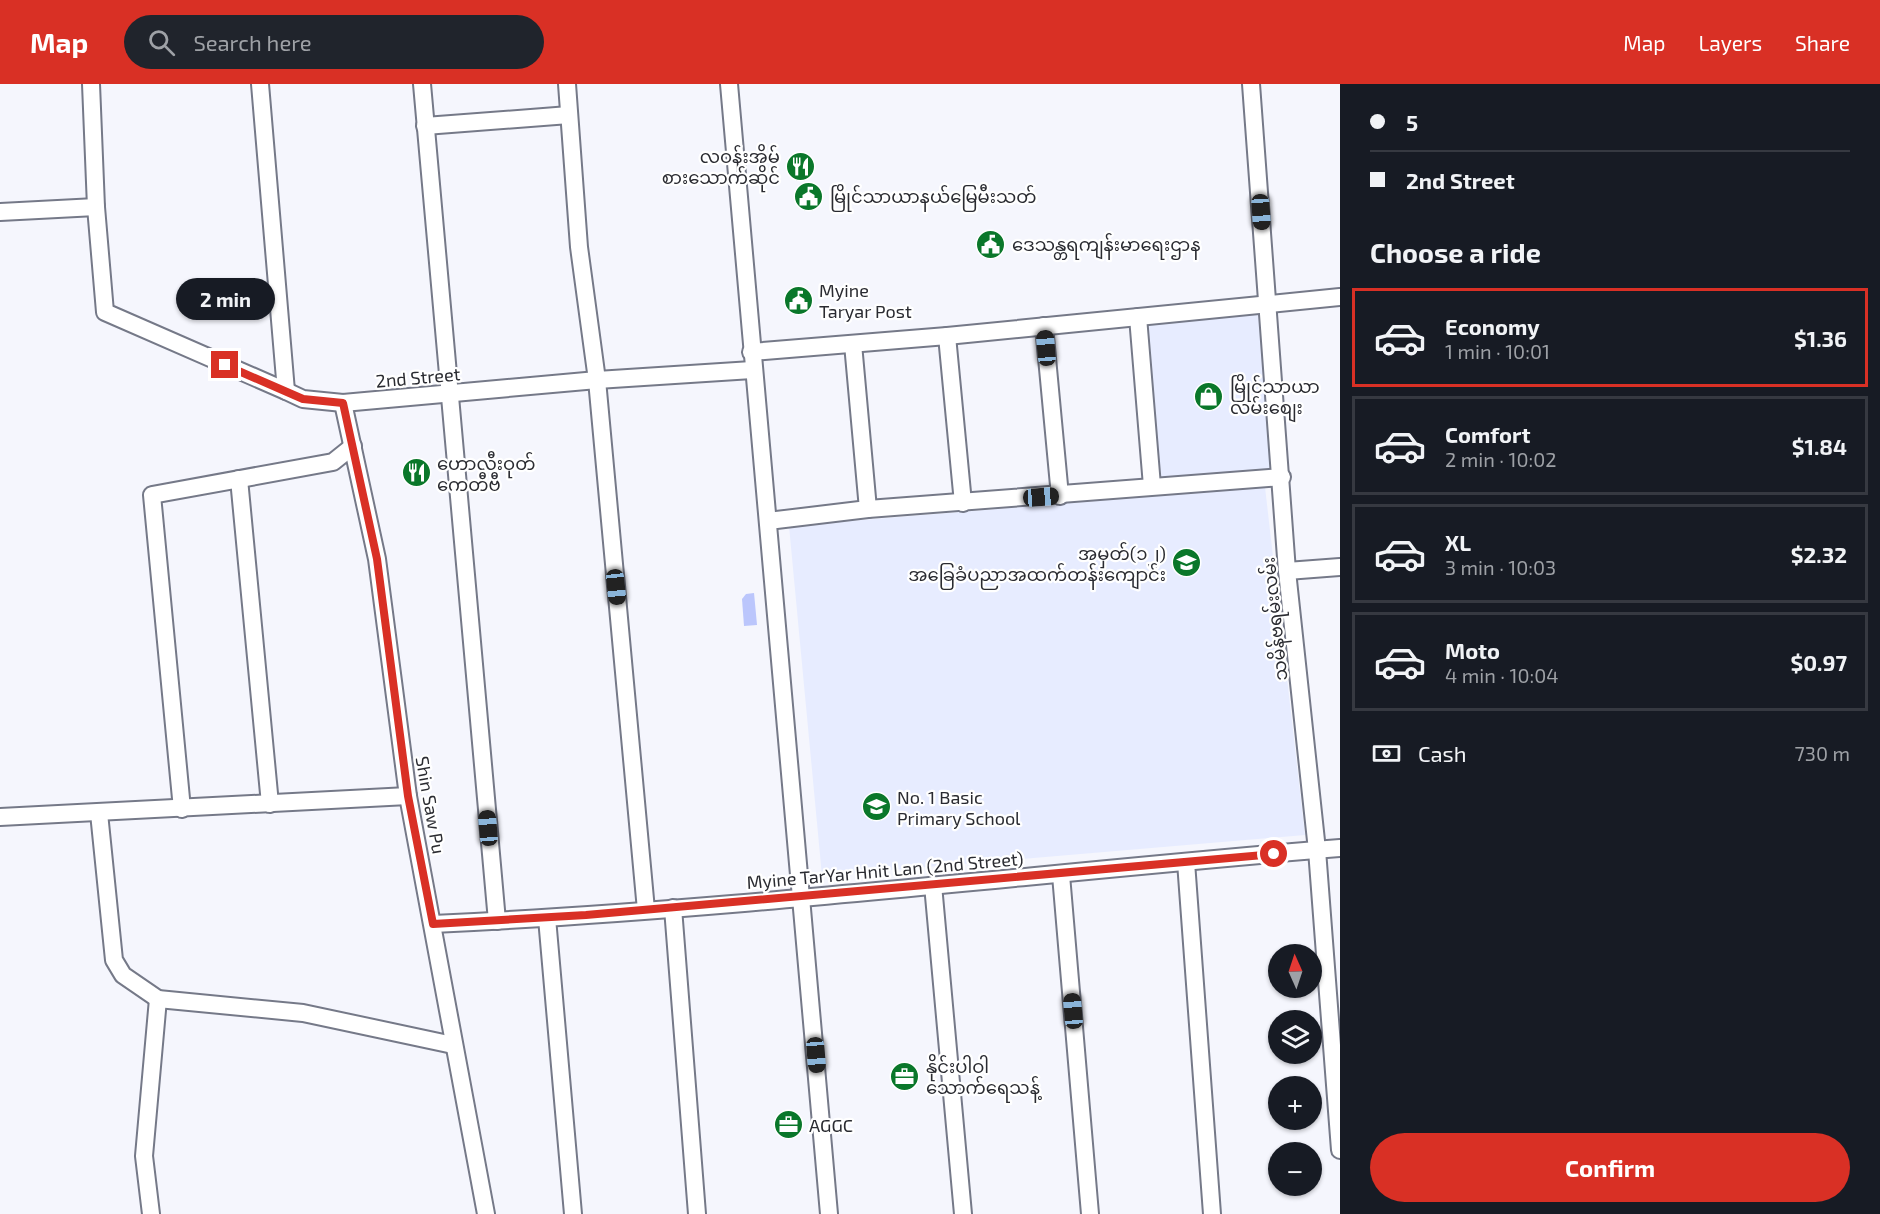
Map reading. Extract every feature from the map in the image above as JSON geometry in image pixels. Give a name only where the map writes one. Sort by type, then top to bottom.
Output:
[{"type":"street","points":[[0,212],[96,207],[91,84]]},
{"type":"street","points":[[260,84],[286,391]]},
{"type":"street","points":[[422,84],[497,921]]},
{"type":"street","points":[[567,84],[579,247],[597,380],[646,910]]},
{"type":"street","points":[[729,84],[752,370],[768,521],[779,668],[803,896],[829,1214]]},
{"type":"street","name":"သမိန်ဗရမ်းလမ်း","points":[[1251,84],[1287,571],[1317,850],[1340,1150]]},
{"type":"street","points":[[425,126],[569,115]]},
{"type":"street","name":"2nd Street","points":[[96,207],[105,312],[303,399],[343,403],[597,380],[752,370]]},
{"type":"street","points":[[751,351],[946,336],[1340,297]]},
{"type":"street","points":[[1138,317],[1152,486]]},
{"type":"street","points":[[1044,326],[1060,495]]},
{"type":"street","points":[[946,336],[963,503]]},
{"type":"street","points":[[853,344],[868,509]]},
{"type":"street","name":"Shin Saw Pu","points":[[343,403],[377,559],[408,796],[486,1214]]},
{"type":"street","points":[[182,809],[152,495],[333,462],[353,446]]},
{"type":"street","points":[[768,521],[868,509],[1281,477]]},
{"type":"street","points":[[239,479],[270,804]]},
{"type":"street","points":[[1287,571],[1340,567]]},
{"type":"street","points":[[0,818],[408,796]]},
{"type":"street","points":[[99,813],[114,960],[123,975],[158,999],[303,1013],[453,1045]]},
{"type":"street","name":"Myine TarYar Hnit Lan (2nd Street)","points":[[433,924],[673,908],[1061,875],[1340,848]]},
{"type":"street","points":[[1186,862],[1212,1214]]},
{"type":"street","points":[[1061,875],[1090,1214]]},
{"type":"street","points":[[933,885],[963,1214]]},
{"type":"street","points":[[673,908],[697,1214]]},
{"type":"street","points":[[547,918],[573,1214]]},
{"type":"street","points":[[151,1214],[144,1156],[158,999]]},
{"type":"shaded area","name":"မြိုင်သာယာ လမ်းစျေး","points":[[1265,308],[1277,473],[1155,481],[1140,319]]},
{"type":"shaded area","points":[[1265,487],[1305,835],[822,876],[789,526]]},
{"type":"water","points":[[754,593],[757,625],[744,626],[742,599],[746,594]]},
{"type":"place","name":"လဝန်းအိမ် စားသောက်ဆိုင်","points":[[801,166]]},
{"type":"place","name":"မြိုင်သာယာနယ်မြေမီးသတ်","points":[[809,196]]},
{"type":"place","name":"ဒေသန္တရကျန်းမာရေးဌာန","points":[[991,244]]},
{"type":"place","name":"Myine Taryar Post","points":[[798,300]]},
{"type":"place","name":"မြိုင်သာယာ လမ်းစျေး","points":[[1209,396]]},
{"type":"place","name":"ဟောလီးဝုတ် ကေတီဗီ","points":[[416,473]]},
{"type":"place","name":"အမှတ်(၁၂) အခြေခံပညာအထက်တန်းကျောင်း","points":[[1187,563]]},
{"type":"place","name":"No. 1 Basic Primary School","points":[[876,807]]},
{"type":"place","name":"နိုင်းပါဝါ သောက်ရေသန့်","points":[[905,1076]]},
{"type":"place","name":"AGGC","points":[[788,1125]]},
{"type":"route","points":[[225,365],[303,399],[343,403],[367,504],[377,559],[408,796],[433,924],[586,915],[1061,875],[1274,854]]}]
